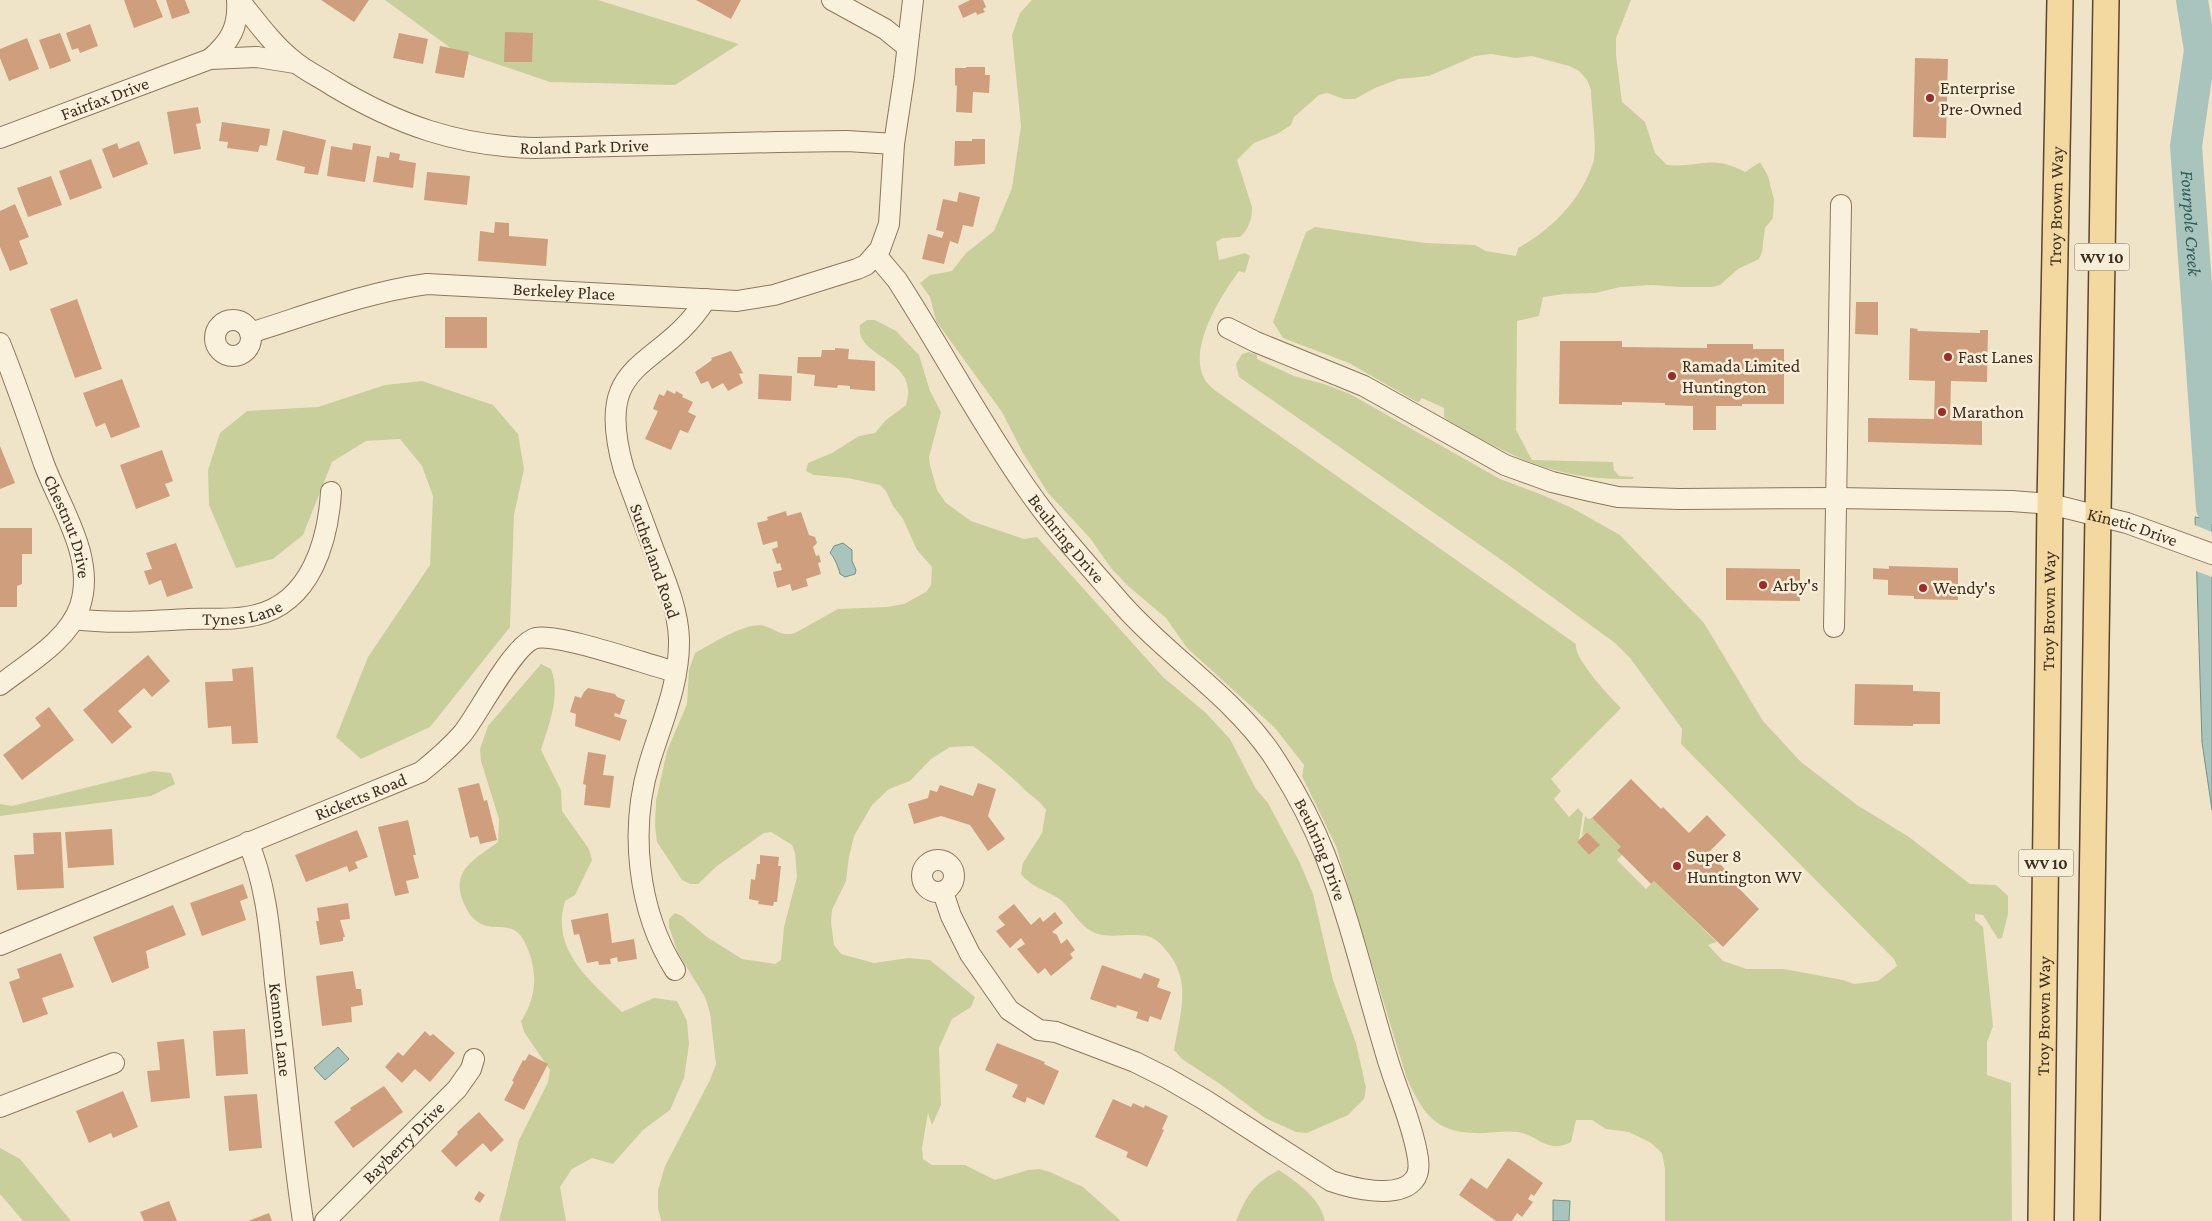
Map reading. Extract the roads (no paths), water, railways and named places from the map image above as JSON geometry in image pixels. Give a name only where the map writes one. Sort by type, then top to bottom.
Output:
[{"type":"main road","name":"Troy Brown Way","points":[[2041,1221],[2050,504],[2060,0]]},
{"type":"main road","name":"WV 10","points":[[2087,1221],[2106,0]]},
{"type":"street","name":"Roland Park Drive","points":[[210,59],[223,48],[235,28],[238,0]]},
{"type":"street","name":"Roland Park Drive","points":[[238,0],[296,63],[356,100],[420,129],[478,144],[543,148],[848,141],[894,144]]},
{"type":"street","points":[[832,0],[886,29],[906,46]]},
{"type":"street","points":[[876,255],[885,239],[889,224],[894,144],[913,0]]},
{"type":"street","name":"Roland Park Drive","points":[[210,59],[257,57],[296,63]]},
{"type":"street","name":"Fairfax Drive","points":[[0,138],[210,59]]},
{"type":"street","points":[[1834,627],[1842,205]]},
{"type":"street","name":"Berkeley Place","points":[[250,333],[358,300],[427,284],[737,301],[774,295],[847,274],[866,264],[876,255]]},
{"type":"street","name":"Beuhring Drive","points":[[876,255],[897,280],[1010,462],[1040,506],[1135,618],[1215,691],[1254,732],[1270,752],[1293,789],[1312,826],[1332,877],[1417,1151],[1418,1172],[1414,1180],[1408,1186],[1398,1189],[1368,1190],[1331,1181],[1180,1085],[1135,1062],[1056,1032],[1039,1030],[1024,1021],[1009,1010],[970,954],[956,927],[943,892]]},
{"type":"street","name":"Sutherland Road","points":[[675,970],[662,948],[652,919],[641,870],[638,829],[643,788],[676,672],[679,640],[676,617],[619,454],[615,420],[616,404],[627,376],[691,320],[706,299]]},
{"type":"street","name":"Kinetic Drive","points":[[1228,328],[1256,342],[1364,386],[1496,461],[1552,482],[1618,497],[1700,499],[1836,498],[2012,501],[2050,504],[2098,515],[2212,554]]},
{"type":"street","name":"Chestnut Drive","points":[[0,343],[45,466],[68,518],[79,550],[83,588],[80,605],[74,619],[59,638],[0,685]]},
{"type":"street","name":"Tynes Lane","points":[[74,619],[133,622],[237,618],[255,616],[269,611],[294,594],[313,568],[325,536],[330,515],[331,492]]},
{"type":"street","name":"Ricketts Road","points":[[0,945],[421,772],[455,743],[473,720],[512,658],[527,641],[546,637],[572,642],[676,672]]},
{"type":"street","name":"Kennon Lane","points":[[248,842],[259,869],[268,918],[291,1132],[303,1221]]},
{"type":"street","name":"Bayberry Drive","points":[[325,1221],[457,1089],[471,1069],[474,1059]]},
{"type":"street","points":[[0,1107],[114,1064]]},
{"type":"water","points":[[2195,517],[2212,520],[2212,810],[2202,742]]},
{"type":"water","points":[[843,543],[852,550],[852,561],[856,570],[855,574],[845,577],[840,574],[835,560],[830,553],[834,546]]},
{"type":"water","points":[[338,1047],[349,1059],[325,1080],[314,1068]]},
{"type":"water","points":[[1553,1200],[1570,1201],[1569,1221],[1553,1221]]},
{"type":"waterway","name":"Fourpole Creek","points":[[2192,0],[2200,50],[2186,146],[2212,508]]},
{"type":"place","name":"Enterprise Pre-Owned","points":[[1930,98]]},
{"type":"place","name":"Fast Lanes","points":[[1948,357]]},
{"type":"place","name":"Ramada Limited Huntington","points":[[1672,376]]},
{"type":"place","name":"Marathon","points":[[1942,412]]},
{"type":"place","name":"Arby's","points":[[1763,585]]},
{"type":"place","name":"Wendy's","points":[[1923,588]]},
{"type":"place","name":"Super 8 Huntington WV","points":[[1677,866]]}]
